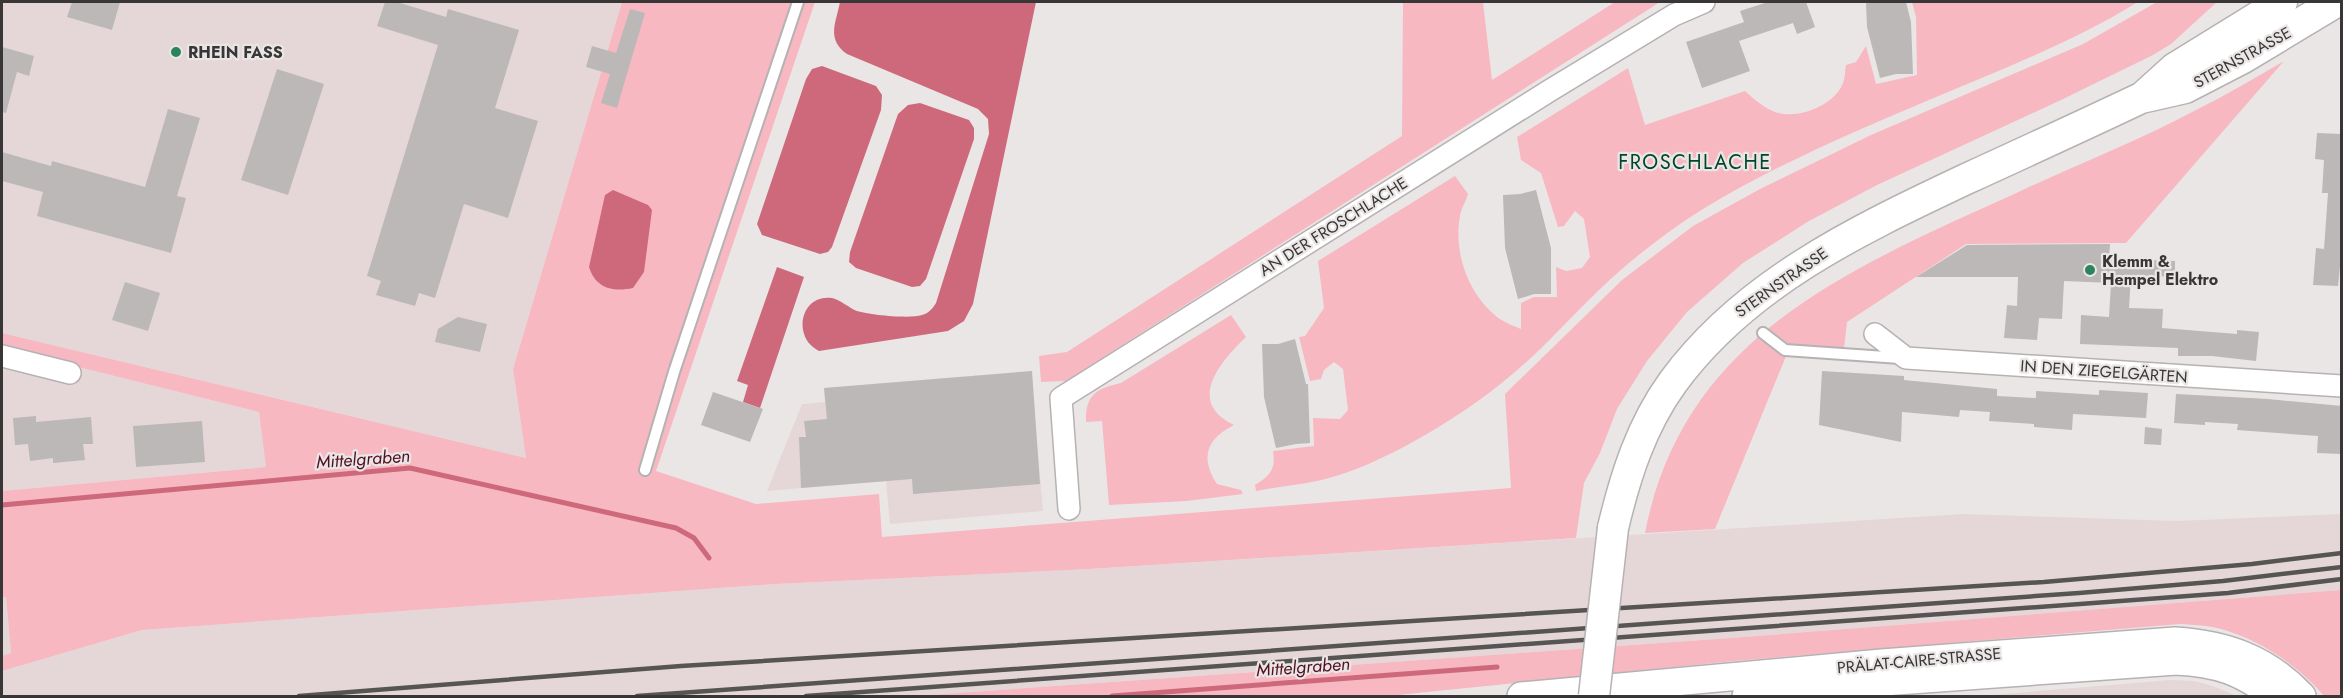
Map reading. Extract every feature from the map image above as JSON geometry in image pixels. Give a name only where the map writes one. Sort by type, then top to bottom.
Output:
[{"type":"main road","name":"STERNSTRASSE","points":[[2141,98],[2175,68],[2282,2]]},
{"type":"main road","name":"STERNSTRASSE","points":[[1594,696],[1612,528],[1625,478],[1647,423],[1677,376],[1701,346],[1758,295],[1816,255],[1891,214],[2141,98],[2185,88],[2243,58],[2336,2]]},
{"type":"street","name":"AN DER FROSCHLACHE","points":[[1069,509],[1060,398],[1549,91],[1674,15],[1704,2]]},
{"type":"street","points":[[1875,334],[1906,358]]},
{"type":"street","points":[[2,356],[70,373]]},
{"type":"street","name":"IN DEN ZIEGELGÄRTEN","points":[[1906,358],[2342,386]]},
{"type":"street","name":"PRÄLAT-CAIRE-STRASSE","points":[[1521,696],[1707,688],[1882,673],[2175,641],[2204,642],[2233,650],[2253,660],[2293,687],[2302,696]]},
{"type":"street","name":"PRÄLAT-CAIRE-STRASSE","points":[[1746,696],[1882,673],[2176,661],[2207,663],[2238,673],[2273,696]]},
{"type":"lane","points":[[645,470],[674,372],[798,2]]},
{"type":"lane","points":[[1763,333],[1785,350],[1906,358]]},
{"type":"shaded area","points":[[2,2],[622,2],[513,369],[526,458],[2,333]]},
{"type":"shaded area","points":[[622,2],[815,2],[656,471],[756,504],[879,494],[882,537],[1511,488],[1505,394],[1622,280],[1693,226],[1760,189],[1871,135],[2083,44],[2157,2],[2217,2],[2171,44],[2153,55],[1877,185],[1809,221],[1743,263],[1687,312],[1647,361],[1617,409],[1600,453],[1584,483],[1576,538],[1089,569],[775,584],[142,630],[2,671],[2,656],[11,653],[6,597],[2,597],[2,491],[266,467],[259,412],[2,348],[2,333],[526,458],[513,369]]},
{"type":"shaded area","points":[[840,2],[1036,2],[973,304],[964,321],[948,331],[819,351],[807,340],[803,323],[809,306],[819,299],[832,298],[857,311],[890,316],[922,315],[933,307],[989,134],[988,119],[978,109],[847,54],[836,42],[834,30]]},
{"type":"shaded area","points":[[1403,2],[1483,2],[1492,80],[1615,2],[1660,2],[1066,381],[1041,382],[1039,356],[1067,352],[1402,136]]},
{"type":"shaded area","points":[[1912,2],[2138,2],[2036,55],[1814,150],[1703,209],[1662,237],[1622,269],[1509,377],[1450,420],[1404,447],[1380,459],[1326,479],[1256,491],[1255,485],[1268,475],[1273,467],[1273,451],[1314,446],[1313,418],[1340,419],[1348,410],[1343,369],[1334,362],[1324,370],[1321,379],[1310,381],[1299,337],[1305,336],[1324,308],[1318,261],[1455,176],[1468,194],[1458,230],[1461,259],[1466,273],[1480,299],[1489,310],[1502,320],[1521,329],[1521,303],[1534,297],[1557,297],[1556,267],[1566,271],[1582,268],[1590,257],[1584,219],[1575,211],[1564,226],[1558,227],[1541,173],[1521,160],[1517,137],[1628,68],[1645,125],[1745,91],[1759,103],[1775,112],[1794,114],[1814,109],[1832,98],[1838,91],[1844,81],[1846,65],[1856,62],[1866,46],[1876,84],[1917,75],[1916,17]]},
{"type":"shaded area","points":[[2284,61],[2126,243],[1966,244],[1847,322],[1844,348],[1791,344],[1715,529],[1645,533],[1666,463],[1698,404],[1739,355],[1788,313],[1843,277],[1902,246],[2155,131]]},
{"type":"shaded area","points":[[822,66],[876,86],[882,95],[881,110],[832,247],[828,252],[820,254],[762,235],[757,224],[806,79],[812,69]]},
{"type":"shaded area","points":[[920,103],[969,120],[974,128],[974,139],[926,279],[920,286],[912,287],[856,268],[849,262],[850,252],[898,114],[908,105]]},
{"type":"shaded area","points":[[613,190],[648,205],[652,210],[644,272],[633,288],[619,290],[601,284],[589,267],[605,195]]},
{"type":"shaded area","points":[[777,267],[804,277],[760,408],[743,402],[748,385],[737,381]]},
{"type":"shaded area","points":[[1231,315],[1246,337],[1218,369],[1212,381],[1210,393],[1212,405],[1219,416],[1234,425],[1217,436],[1209,450],[1208,458],[1217,484],[1241,490],[1243,494],[1187,501],[1109,505],[1102,421],[1086,422],[1090,399],[1099,390],[1121,383]]},
{"type":"shaded area","points":[[2,348],[259,412],[267,467],[2,491]]},
{"type":"shaded area","points":[[1031,371],[1043,511],[890,524],[886,481],[767,491],[802,404],[825,402],[824,388]]},
{"type":"shaded area","points":[[1963,514],[2177,521],[2341,514],[2341,590],[1731,638],[915,696],[2,696],[2,671],[142,630],[775,584],[1089,569]]},
{"type":"shaded area","points":[[2341,590],[2341,696],[2324,696],[2303,674],[2278,655],[2250,640],[2216,628],[2180,624],[1734,661],[1388,696],[915,696],[1731,638]]},
{"type":"shaded area","points":[[6,596],[11,653],[2,656],[2,597]]},
{"type":"shaded area","points":[[2170,680],[2194,681],[2237,696],[1980,696]]},
{"type":"building","points":[[72,2],[120,2],[112,30],[67,17]]},
{"type":"building","points":[[385,2],[397,2],[446,17],[448,9],[519,30],[495,108],[538,121],[508,218],[464,204],[435,298],[419,293],[415,306],[376,295],[381,281],[367,276],[438,45],[377,26]]},
{"type":"building","points":[[1768,2],[1806,2],[1815,27],[1797,34],[1793,23],[1739,41],[1750,71],[1702,88],[1686,42],[1744,22],[1740,11]]},
{"type":"building","points":[[1866,2],[1906,2],[1911,22],[1913,74],[1896,74],[1880,78],[1867,27]]},
{"type":"building","points":[[630,9],[645,13],[617,108],[601,103],[610,74],[586,67],[592,46],[616,53]]},
{"type":"building","points":[[2,47],[34,56],[29,76],[17,72],[6,113],[2,112]]},
{"type":"building","points":[[277,69],[324,84],[288,195],[241,180]]},
{"type":"building","points":[[168,109],[200,118],[177,196],[186,198],[171,253],[37,216],[43,192],[2,181],[2,152],[51,166],[52,161],[145,187]]},
{"type":"building","points":[[2317,133],[2342,134],[2342,247],[2338,286],[2313,285],[2316,248],[2324,249],[2328,193],[2322,193],[2324,160],[2315,159]]},
{"type":"building","points":[[1536,190],[1551,248],[1551,294],[1534,294],[1518,299],[1505,248],[1503,195]]},
{"type":"building","points":[[2110,244],[2109,259],[2175,261],[2175,277],[2131,275],[2129,308],[2163,309],[2162,328],[2237,334],[2237,330],[2259,332],[2256,361],[2212,356],[2178,356],[2178,348],[2080,344],[2081,315],[2109,317],[2111,283],[2064,281],[2062,319],[2039,318],[2037,340],[2004,338],[2007,305],[2017,306],[2018,277],[1916,277],[1967,245]]},
{"type":"building","points":[[125,282],[160,293],[148,331],[112,320]]},
{"type":"building","points":[[458,317],[487,324],[480,352],[435,342],[438,329]]},
{"type":"building","points":[[1295,339],[1306,384],[1308,384],[1310,443],[1276,448],[1264,397],[1262,344],[1278,344]]},
{"type":"building","points":[[1032,371],[1040,484],[913,494],[912,479],[801,488],[799,437],[806,437],[804,421],[827,419],[824,388]]},
{"type":"building","points":[[1822,371],[1904,376],[1904,380],[1997,389],[1997,396],[2036,398],[2036,391],[2099,395],[2099,390],[2148,393],[2146,418],[2073,414],[2072,430],[2034,427],[2034,424],[1989,421],[1990,412],[1960,410],[1959,417],[1902,412],[1901,442],[1819,425]]},
{"type":"building","points":[[713,392],[763,409],[750,442],[701,425]]},
{"type":"building","points":[[2176,394],[2342,406],[2342,454],[2317,453],[2318,436],[2237,430],[2238,424],[2174,423]]},
{"type":"building","points":[[36,416],[36,422],[91,417],[93,444],[83,444],[85,460],[53,463],[53,458],[30,461],[28,444],[15,445],[13,418]]},
{"type":"building","points":[[202,421],[205,462],[136,467],[133,426]]},
{"type":"building","points":[[2145,427],[2162,429],[2161,445],[2144,444]]},
{"type":"waterway","name":"Mittelgraben","points":[[2,505],[410,468],[676,528],[694,538],[709,558]]},
{"type":"waterway","name":"Mittelgraben","points":[[1112,696],[1497,667]]},
{"type":"railway","points":[[299,696],[681,666],[2044,582],[2252,564],[2342,553]]},
{"type":"railway","points":[[637,696],[2079,593],[2223,581],[2342,567]]},
{"type":"railway","points":[[806,696],[2228,593],[2342,579]]},
{"type":"place","name":"RHEIN FASS","points":[[176,52]]},
{"type":"place","name":"Klemm & Hempel Elektro","points":[[2090,270]]},
{"type":"district","name":"FROSCHLACHE","points":[[1695,162]]}]
